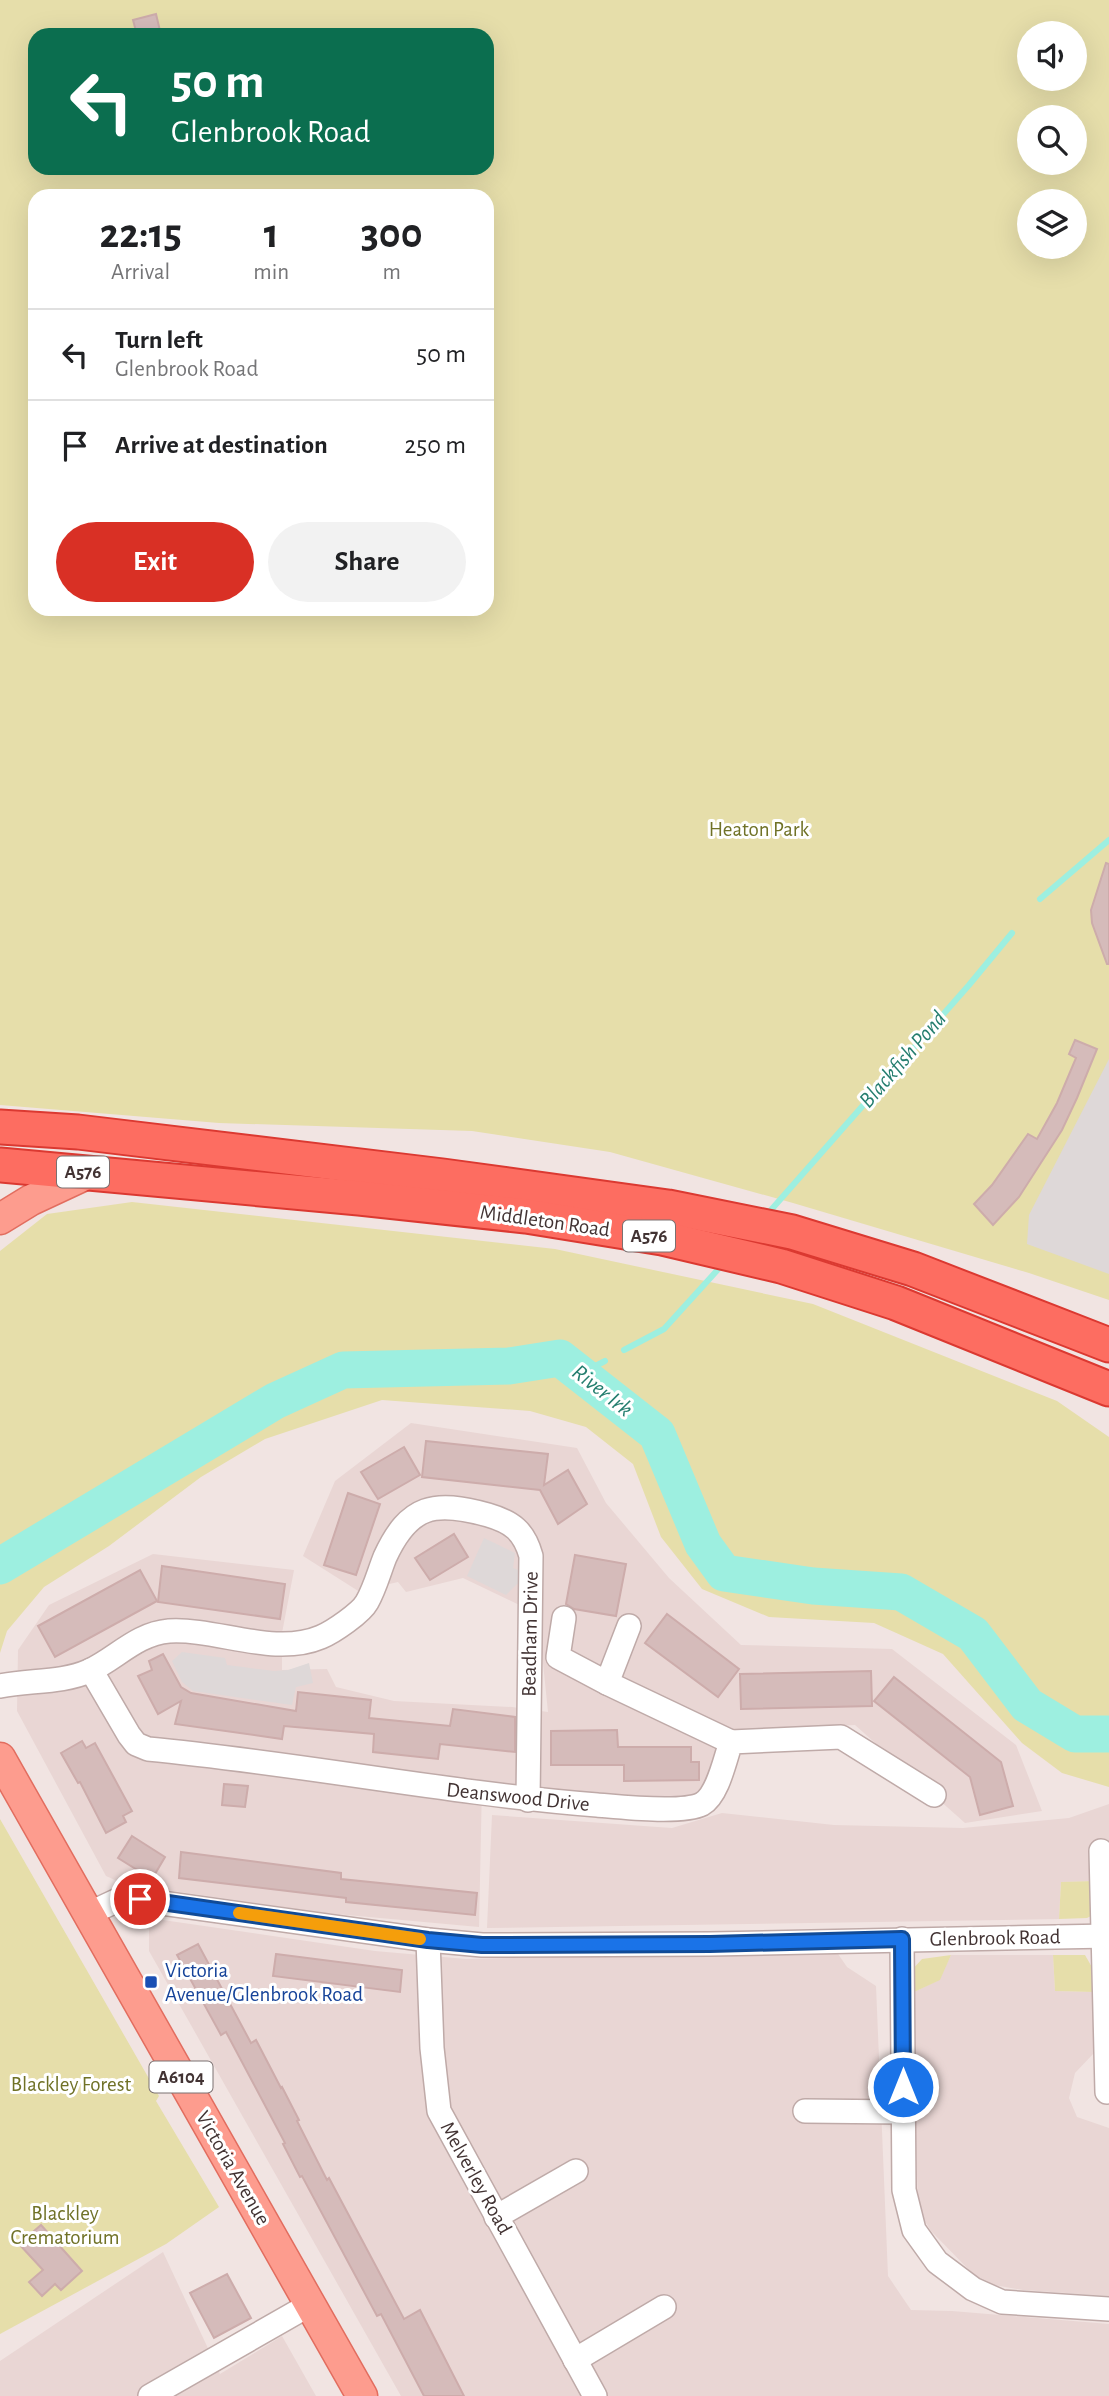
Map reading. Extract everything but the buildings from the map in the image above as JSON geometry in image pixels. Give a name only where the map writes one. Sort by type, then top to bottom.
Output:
[{"type":"highway","name":"Middleton Road","points":[[0,1127],[78,1132],[443,1176],[668,1207],[792,1232],[901,1265],[1109,1345]]},
{"type":"highway","name":"Middleton Road","points":[[0,1165],[526,1216],[662,1238],[781,1266],[896,1303],[1109,1389]]},
{"type":"main road","points":[[0,1220],[32,1200],[91,1172]]},
{"type":"main road","name":"Victoria Avenue","points":[[0,1758],[362,2396]]},
{"type":"street","name":"Beadham Drive","points":[[0,1686],[75,1676],[91,1670],[128,1644],[153,1633],[171,1631],[268,1643],[301,1643],[322,1637],[342,1625],[366,1604],[390,1547],[400,1528],[409,1519],[421,1512],[439,1508],[462,1508],[505,1522],[523,1535],[531,1556],[528,1800]]},
{"type":"street","points":[[564,1618],[558,1657],[607,1683],[731,1742],[841,1737],[934,1795]]},
{"type":"street","points":[[607,1683],[629,1626]]},
{"type":"street","name":"Deanswood Drive","points":[[91,1670],[129,1735],[136,1744],[148,1749],[222,1756],[528,1800],[620,1807],[694,1807],[712,1796],[731,1742]]},
{"type":"street","points":[[1101,1851],[1106,1936],[1107,2092]]},
{"type":"street","name":"Glenbrook Road","points":[[88,1914],[116,1901],[140,1899],[428,1940],[482,1945],[710,1944],[1106,1936]]},
{"type":"street","points":[[902,1939],[904,2190],[914,2230],[937,2262],[973,2289],[1002,2302],[1109,2309]]},
{"type":"street","name":"Melverley Road","points":[[428,1940],[432,2048],[439,2111],[595,2396]]},
{"type":"street","points":[[805,2111],[903,2112]]},
{"type":"street","points":[[496,2217],[576,2171]]},
{"type":"street","points":[[150,2396],[311,2304]]},
{"type":"street","points":[[575,2360],[664,2307]]},
{"type":"shaded area","points":[[1109,1059],[1109,1274],[1027,1244],[1029,1215]]},
{"type":"shaded area","points":[[411,1423],[577,1448],[606,1503],[669,1578],[741,1645],[892,1649],[1016,1745],[1042,1811],[965,1823],[855,1725],[733,1730],[711,1768],[701,1796],[620,1798],[482,1784],[479,1927],[325,1913],[124,1884],[106,1876],[17,1711],[18,1650],[49,1605],[153,1554],[294,1570],[282,1633],[282,1670],[327,1669],[336,1687],[394,1701],[512,1707],[548,1712],[538,1614],[463,1578],[406,1592],[398,1582],[368,1589],[363,1594],[303,1556],[335,1481]]},
{"type":"shaded area","points":[[484,1538],[515,1553],[513,1568],[521,1571],[521,1583],[506,1595],[467,1576]]},
{"type":"shaded area","points":[[182,1652],[225,1658],[227,1665],[274,1671],[288,1670],[309,1663],[313,1683],[296,1687],[292,1705],[193,1691],[182,1682],[172,1661]]},
{"type":"shaded area","points":[[1109,1804],[1109,1881],[1061,1882],[1059,1919],[487,1928],[492,1815],[672,1828],[722,1813],[834,1825],[963,1828],[1069,1818]]},
{"type":"shaded area","points":[[149,1918],[375,1951],[466,1959],[836,1951],[847,1967],[876,1986],[888,2276],[911,2310],[1109,2324],[1109,2396],[401,2396],[149,1951]]},
{"type":"shaded area","points":[[951,1955],[1053,1955],[1055,1991],[1094,1992],[1094,2053],[1075,2073],[1069,2098],[1077,2117],[1109,2128],[1109,2296],[1023,2290],[994,2285],[975,2276],[931,2231],[918,2210],[912,1993],[939,1980]]},
{"type":"shaded area","points":[[163,2252],[220,2374],[282,2336],[316,2396],[0,2396],[0,2361]]},
{"type":"green space","name":"Heaton Park","points":[[0,0],[1109,0],[1109,1300],[1029,1273],[793,1203],[610,1152],[472,1131],[219,1123],[0,1105]]},
{"type":"green space","points":[[132,1202],[555,1249],[813,1304],[1057,1401],[1109,1437],[1109,1787],[1062,1773],[1022,1743],[943,1654],[874,1623],[769,1617],[702,1589],[661,1537],[633,1464],[586,1427],[530,1411],[382,1400],[265,1439],[201,1477],[109,1546],[44,1587],[7,1631],[0,1653],[0,1251],[47,1214]]},
{"type":"green space","points":[[0,1819],[159,2096],[156,2101],[219,2207],[166,2244],[0,2334]]},
{"type":"green space","points":[[1095,1881],[1095,1914],[1087,1918],[1059,1919],[1061,1882]]},
{"type":"green space","points":[[951,1955],[940,1980],[912,1993],[911,1971],[922,1959]]},
{"type":"green space","points":[[1053,1955],[1085,1955],[1093,1969],[1094,1992],[1055,1991]]},
{"type":"waterway","name":"Blackfish Pond","points":[[1040,899],[1109,840]]},
{"type":"waterway","name":"Blackfish Pond","points":[[771,1210],[1012,933]]},
{"type":"waterway","name":"Blackfish Pond","points":[[624,1350],[664,1329],[722,1265]]},
{"type":"waterway","name":"River Irk","points":[[0,1566],[275,1401],[343,1370],[509,1366],[560,1358],[657,1434],[703,1544],[724,1573],[813,1586],[901,1592],[973,1634],[1027,1705],[1075,1734],[1109,1734]]},
{"type":"waterway","points":[[580,1374],[605,1361]]},
{"type":"slow traffic","points":[[239,1913],[420,1939]]},
{"type":"place","name":"Victoria Avenue/Glenbrook Road","points":[[151,1982]]},
{"type":"route","points":[[140,1899],[428,1940],[482,1945],[710,1944],[902,1939],[903,2087]]},
{"type":"park label","name":"Blackley Forest","points":[[71,2084]]},
{"type":"park label","name":"Blackley Crematorium","points":[[65,2225]]}]
